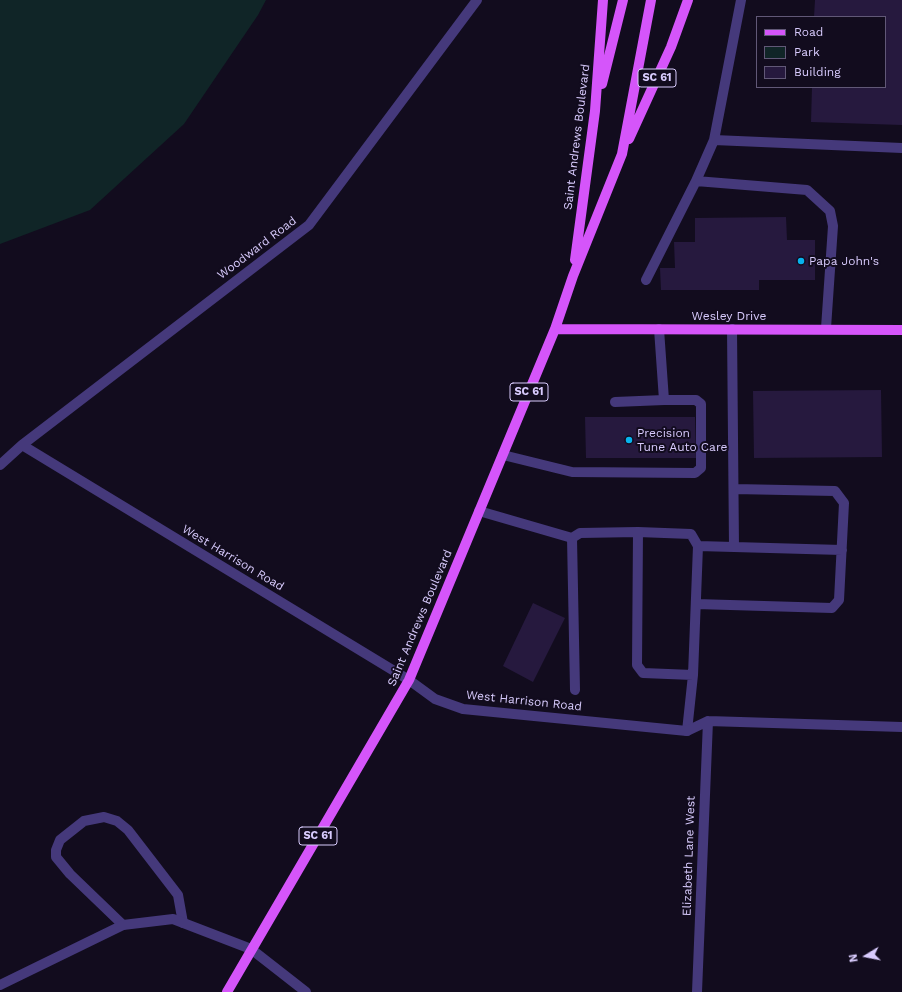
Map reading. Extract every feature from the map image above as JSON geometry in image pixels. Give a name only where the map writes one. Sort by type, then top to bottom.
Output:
[{"type":"main road","name":"Saint Andrews Boulevard","points":[[573,276],[595,111],[603,0]]},
{"type":"main road","name":"SC 61","points":[[595,111],[623,0]]},
{"type":"main road","name":"Saint Andrews Boulevard","points":[[227,992],[409,680],[556,329],[573,276],[622,154],[651,0]]},
{"type":"main road","name":"SC 61","points":[[622,154],[671,47],[688,0]]},
{"type":"main road","name":"Wesley Drive","points":[[556,329],[826,328],[902,330]]},
{"type":"street","name":"Woodward Road","points":[[0,465],[22,445],[309,225],[477,0]]},
{"type":"street","points":[[646,280],[696,181],[714,140],[741,0]]},
{"type":"street","points":[[714,140],[902,148]]},
{"type":"street","points":[[696,181],[808,190],[830,211],[833,226],[826,328]]},
{"type":"street","points":[[659,329],[664,400]]},
{"type":"street","points":[[732,329],[734,547]]},
{"type":"street","points":[[503,455],[572,472],[695,473],[701,468],[702,404],[696,400],[615,402]]},
{"type":"street","name":"West Harrison Road","points":[[22,445],[409,680],[435,699],[463,709],[687,731]]},
{"type":"street","points":[[696,604],[832,608],[839,600],[844,503],[835,491],[734,489]]},
{"type":"street","points":[[480,511],[572,538]]},
{"type":"street","points":[[572,538],[580,532],[691,534],[698,546],[693,675],[687,731]]},
{"type":"street","points":[[638,532],[637,665],[643,673],[693,675]]},
{"type":"street","points":[[572,538],[575,690]]},
{"type":"street","points":[[698,546],[842,550]]},
{"type":"street","points":[[687,731],[708,721],[902,727]]},
{"type":"street","name":"Elizabeth Lane West","points":[[697,992],[708,721]]},
{"type":"street","points":[[123,925],[70,874],[56,857],[56,850],[60,840],[84,821],[104,816],[117,821],[128,830],[178,895],[182,923]]},
{"type":"street","points":[[0,985],[123,925],[173,919],[251,949],[306,992]]},
{"type":"green space","points":[[0,0],[266,0],[258,15],[184,124],[90,210],[0,244]]},
{"type":"building","points":[[815,0],[902,0],[902,125],[811,122],[812,88],[886,88],[886,16],[814,16]]},
{"type":"building","points":[[786,217],[787,240],[815,240],[815,280],[759,280],[759,290],[661,290],[660,268],[675,268],[674,242],[695,242],[695,218]]},
{"type":"building","points":[[881,390],[882,457],[754,458],[753,391]]},
{"type":"building","points":[[585,417],[695,417],[696,458],[586,458]]},
{"type":"building","points":[[533,603],[565,618],[533,682],[503,666]]},
{"type":"place","name":"Papa John's","points":[[801,261]]},
{"type":"place","name":"Precision Tune Auto Care","points":[[629,440]]}]
